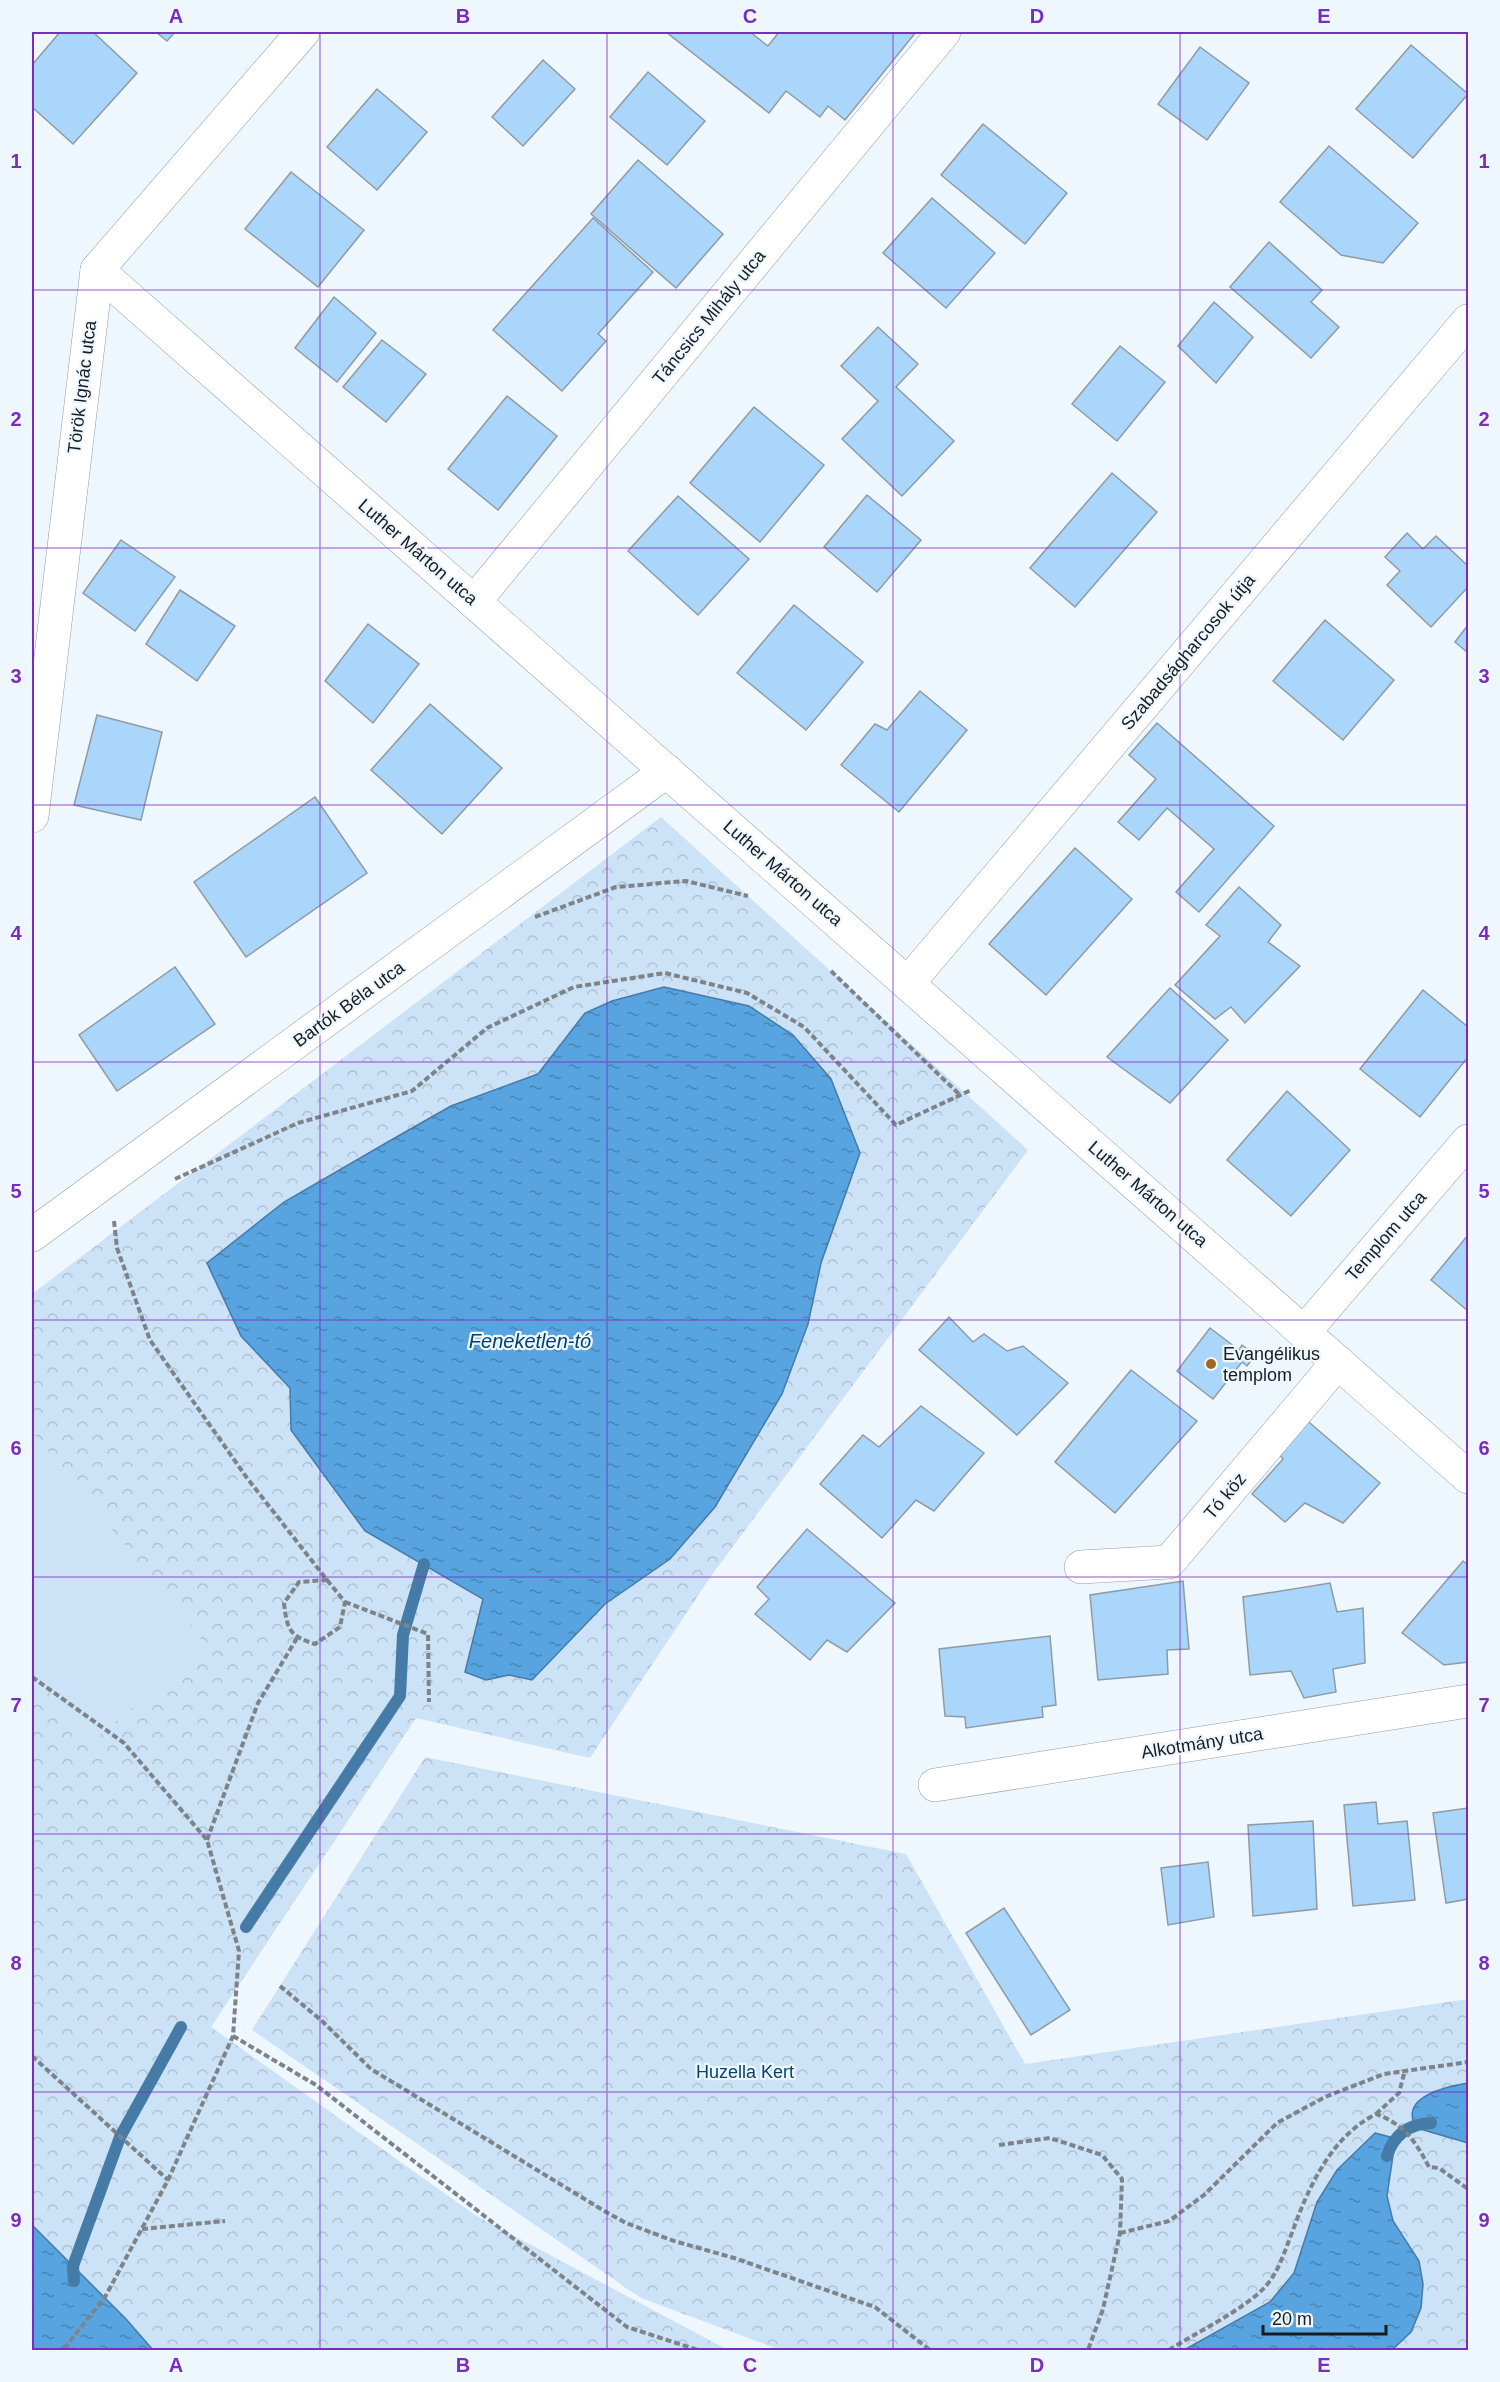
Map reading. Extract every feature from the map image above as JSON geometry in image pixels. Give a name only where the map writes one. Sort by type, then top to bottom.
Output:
[{"type":"street","points":[[97,270],[303,32]]},
{"type":"street","name":"Táncsics Mihály utca","points":[[474,602],[944,32]]},
{"type":"street","name":"Török Ignác utca","points":[[32,816],[56,594],[97,270]]},
{"type":"street","name":"Luther Márton utca","points":[[97,270],[1468,1477]]},
{"type":"street","name":"Szabadságharcosok útja","points":[[908,983],[1468,321]]},
{"type":"street","points":[[32,573],[56,594]]},
{"type":"street","name":"Bartók Béla utca","points":[[32,1235],[667,771]]},
{"type":"street","name":"Templom utca","points":[[1304,1332],[1468,1141]]},
{"type":"street","name":"Tó köz","points":[[1082,1567],[1169,1562],[1338,1362]]},
{"type":"street","name":"Alkotmány utca","points":[[935,1785],[1468,1701]]},
{"type":"path","points":[[531,920],[616,886],[686,881],[756,898]]},
{"type":"path","points":[[824,964],[960,1095]]},
{"type":"path","points":[[167,1179],[178,1179],[298,1123],[412,1091],[487,1028],[574,987],[664,973],[747,993],[804,1027],[896,1125],[1010,1073]]},
{"type":"path","points":[[110,1179],[117,1248],[150,1340],[247,1478],[345,1602],[428,1634],[429,1702]]},
{"type":"path","points":[[327,1580],[299,1582],[284,1603],[286,1625],[297,1638],[315,1644],[340,1628],[345,1602]]},
{"type":"path","points":[[207,1840],[258,1703],[297,1638]]},
{"type":"path","points":[[32,1677],[124,1743],[207,1840],[239,1951],[233,2036],[168,2180],[105,2298],[63,2350]]},
{"type":"path","points":[[280,1986],[371,2069],[616,2218],[674,2241],[734,2258],[875,2307],[930,2350]]},
{"type":"path","points":[[233,2036],[316,2085],[627,2327],[698,2350]]},
{"type":"path","points":[[32,2056],[168,2180]]},
{"type":"path","points":[[1120,2233],[1169,2221],[1204,2195],[1277,2123],[1325,2097],[1384,2074],[1468,2061]]},
{"type":"path","points":[[1169,2350],[1264,2288],[1278,2269],[1300,2210],[1333,2149],[1360,2122],[1376,2114],[1399,2093],[1405,2070]]},
{"type":"path","points":[[1376,2114],[1393,2120],[1408,2133],[1415,2140],[1429,2167],[1439,2168],[1468,2189]]},
{"type":"path","points":[[999,2145],[1050,2138],[1102,2155],[1122,2179],[1120,2233],[1103,2309],[1088,2350]]},
{"type":"path","points":[[141,2229],[225,2221]]},
{"type":"green space","points":[[661,817],[1028,1150],[711,1576],[590,1758],[416,1718],[211,2027],[475,2215],[728,2350],[153,2350],[126,2319],[32,2225],[32,1294]]},
{"type":"green space","points":[[32,1431],[207,1646],[90,1743],[32,1672]]},
{"type":"green space","name":"Huzella Kert","points":[[425,1757],[906,1854],[1025,2064],[1468,1999],[1468,2350],[781,2350],[641,2298],[252,2030]]},
{"type":"water","name":"Feneketlen-tó","points":[[664,987],[749,1006],[793,1035],[831,1079],[860,1153],[821,1263],[808,1324],[782,1394],[715,1507],[670,1559],[605,1604],[532,1680],[509,1675],[486,1680],[465,1672],[483,1599],[365,1531],[291,1430],[290,1388],[241,1336],[207,1263],[284,1202],[393,1139],[451,1106],[538,1074],[585,1013],[612,1001]]},
{"type":"water","points":[[1468,2083],[1468,2143],[1417,2128],[1412,2117],[1413,2108],[1419,2101],[1438,2090]]},
{"type":"water","points":[[1375,2133],[1390,2137],[1395,2142],[1387,2196],[1393,2221],[1419,2261],[1423,2284],[1421,2308],[1411,2332],[1392,2350],[1184,2350],[1270,2302],[1294,2273],[1317,2202],[1337,2170]]},
{"type":"water","points":[[32,2225],[126,2319],[153,2350],[32,2350]]},
{"type":"building","points":[[60,32],[93,32],[137,73],[73,144],[32,107],[32,65]]},
{"type":"building","points":[[156,32],[175,32],[167,41]]},
{"type":"building","points":[[666,32],[750,32],[768,46],[779,32],[916,32],[845,120],[828,106],[820,117],[786,91],[769,113]]},
{"type":"building","points":[[1411,45],[1468,94],[1413,158],[1356,109]]},
{"type":"building","points":[[1200,47],[1249,83],[1207,140],[1158,104]]},
{"type":"building","points":[[543,60],[575,89],[523,146],[492,117]]},
{"type":"building","points":[[648,72],[705,121],[667,165],[610,117]]},
{"type":"building","points":[[377,89],[427,132],[377,190],[327,147]]},
{"type":"building","points":[[983,124],[1067,193],[1025,244],[941,175]]},
{"type":"building","points":[[1329,146],[1418,223],[1383,263],[1341,255],[1280,202]]},
{"type":"building","points":[[638,160],[723,234],[676,288],[591,214]]},
{"type":"building","points":[[291,172],[364,230],[318,287],[245,229]]},
{"type":"building","points":[[932,198],[995,253],[946,308],[883,253]]},
{"type":"building","points":[[593,218],[653,272],[598,334],[606,341],[562,391],[493,330]]},
{"type":"building","points":[[1269,242],[1322,290],[1311,302],[1339,327],[1311,358],[1230,287]]},
{"type":"building","points":[[334,297],[376,333],[337,382],[295,348]]},
{"type":"building","points":[[1214,302],[1253,337],[1216,383],[1178,346]]},
{"type":"building","points":[[878,327],[918,364],[896,387],[954,441],[902,496],[842,439],[878,401],[841,366]]},
{"type":"building","points":[[382,340],[426,374],[386,422],[343,387]]},
{"type":"building","points":[[1120,346],[1165,382],[1117,441],[1072,404]]},
{"type":"building","points":[[507,396],[557,436],[498,510],[448,469]]},
{"type":"building","points":[[754,407],[824,465],[760,542],[690,483]]},
{"type":"building","points":[[1112,473],[1157,512],[1075,607],[1030,568]]},
{"type":"building","points":[[867,495],[921,540],[877,592],[824,547]]},
{"type":"building","points":[[678,496],[749,559],[698,615],[628,551]]},
{"type":"building","points":[[1407,533],[1423,549],[1436,536],[1468,566],[1468,587],[1431,627],[1387,585],[1400,571],[1385,557]]},
{"type":"building","points":[[121,540],[175,577],[135,631],[83,593]]},
{"type":"building","points":[[180,590],[235,626],[197,681],[146,644]]},
{"type":"building","points":[[794,605],[863,662],[806,730],[737,673]]},
{"type":"building","points":[[1325,620],[1394,680],[1343,740],[1273,681]]},
{"type":"building","points":[[368,624],[419,664],[373,723],[325,681]]},
{"type":"building","points":[[1468,625],[1468,653],[1455,642]]},
{"type":"building","points":[[920,691],[967,730],[899,812],[841,765],[875,724],[887,730]]},
{"type":"building","points":[[430,704],[502,768],[442,834],[371,770]]},
{"type":"building","points":[[97,715],[162,732],[141,820],[74,805]]},
{"type":"building","points":[[1157,723],[1274,826],[1199,912],[1176,892],[1214,849],[1167,808],[1139,840],[1118,822],[1156,779],[1129,755]]},
{"type":"building","points":[[315,797],[367,873],[246,957],[194,882]]},
{"type":"building","points":[[1075,848],[1132,899],[1046,995],[989,944]]},
{"type":"building","points":[[1239,887],[1281,925],[1268,942],[1300,966],[1245,1023],[1231,1007],[1215,1019],[1175,985],[1220,936],[1206,925]]},
{"type":"building","points":[[175,967],[215,1024],[117,1091],[79,1035]]},
{"type":"building","points":[[1170,988],[1228,1040],[1170,1103],[1107,1057]]},
{"type":"building","points":[[1423,990],[1468,1027],[1468,1057],[1420,1117],[1360,1069]]},
{"type":"building","points":[[1287,1091],[1350,1150],[1291,1216],[1227,1160]]},
{"type":"building","points":[[1468,1235],[1468,1311],[1431,1280]]},
{"type":"building","points":[[949,1317],[973,1342],[984,1334],[1007,1351],[1023,1346],[1068,1383],[1017,1435],[919,1350]]},
{"type":"building","name":"Evangélikus templom","points":[[1210,1328],[1239,1350],[1242,1345],[1255,1355],[1247,1366],[1242,1362],[1213,1399],[1177,1371]]},
{"type":"building","points":[[1131,1370],[1197,1421],[1115,1513],[1055,1462]]},
{"type":"building","points":[[921,1406],[984,1453],[934,1511],[916,1500],[882,1538],[820,1484],[863,1435],[879,1447]]},
{"type":"building","points":[[1304,1418],[1380,1483],[1343,1523],[1305,1503],[1285,1522],[1252,1494],[1283,1459],[1275,1448]]},
{"type":"building","points":[[807,1529],[895,1603],[847,1652],[827,1640],[810,1660],[755,1614],[769,1599],[757,1587]]},
{"type":"building","points":[[1463,1561],[1468,1565],[1468,1662],[1444,1665],[1402,1633]]},
{"type":"building","points":[[1183,1581],[1189,1649],[1167,1650],[1168,1674],[1098,1680],[1090,1595]]},
{"type":"building","points":[[1330,1583],[1337,1612],[1363,1608],[1365,1663],[1333,1669],[1336,1692],[1304,1698],[1291,1671],[1250,1675],[1243,1597]]},
{"type":"building","points":[[1050,1636],[1056,1705],[1042,1707],[1043,1717],[966,1728],[965,1717],[945,1716],[939,1649]]},
{"type":"building","points":[[1376,1802],[1378,1824],[1407,1821],[1415,1900],[1353,1906],[1344,1805]]},
{"type":"building","points":[[1468,1808],[1468,1899],[1446,1903],[1433,1813]]},
{"type":"building","points":[[1313,1821],[1317,1909],[1253,1916],[1248,1825]]},
{"type":"building","points":[[1208,1862],[1214,1917],[1168,1925],[1161,1868]]},
{"type":"building","points":[[1004,1908],[1070,2010],[1031,2035],[966,1933]]},
{"type":"waterway","points":[[246,1927],[400,1696],[403,1635],[424,1564]]},
{"type":"waterway","points":[[74,2281],[73,2266],[120,2137],[181,2027]]},
{"type":"waterway","points":[[1387,2156],[1390,2148],[1403,2132],[1416,2125],[1431,2123]]},
{"type":"place","name":"Evangélikus templom","points":[[1211,1364]]}]
